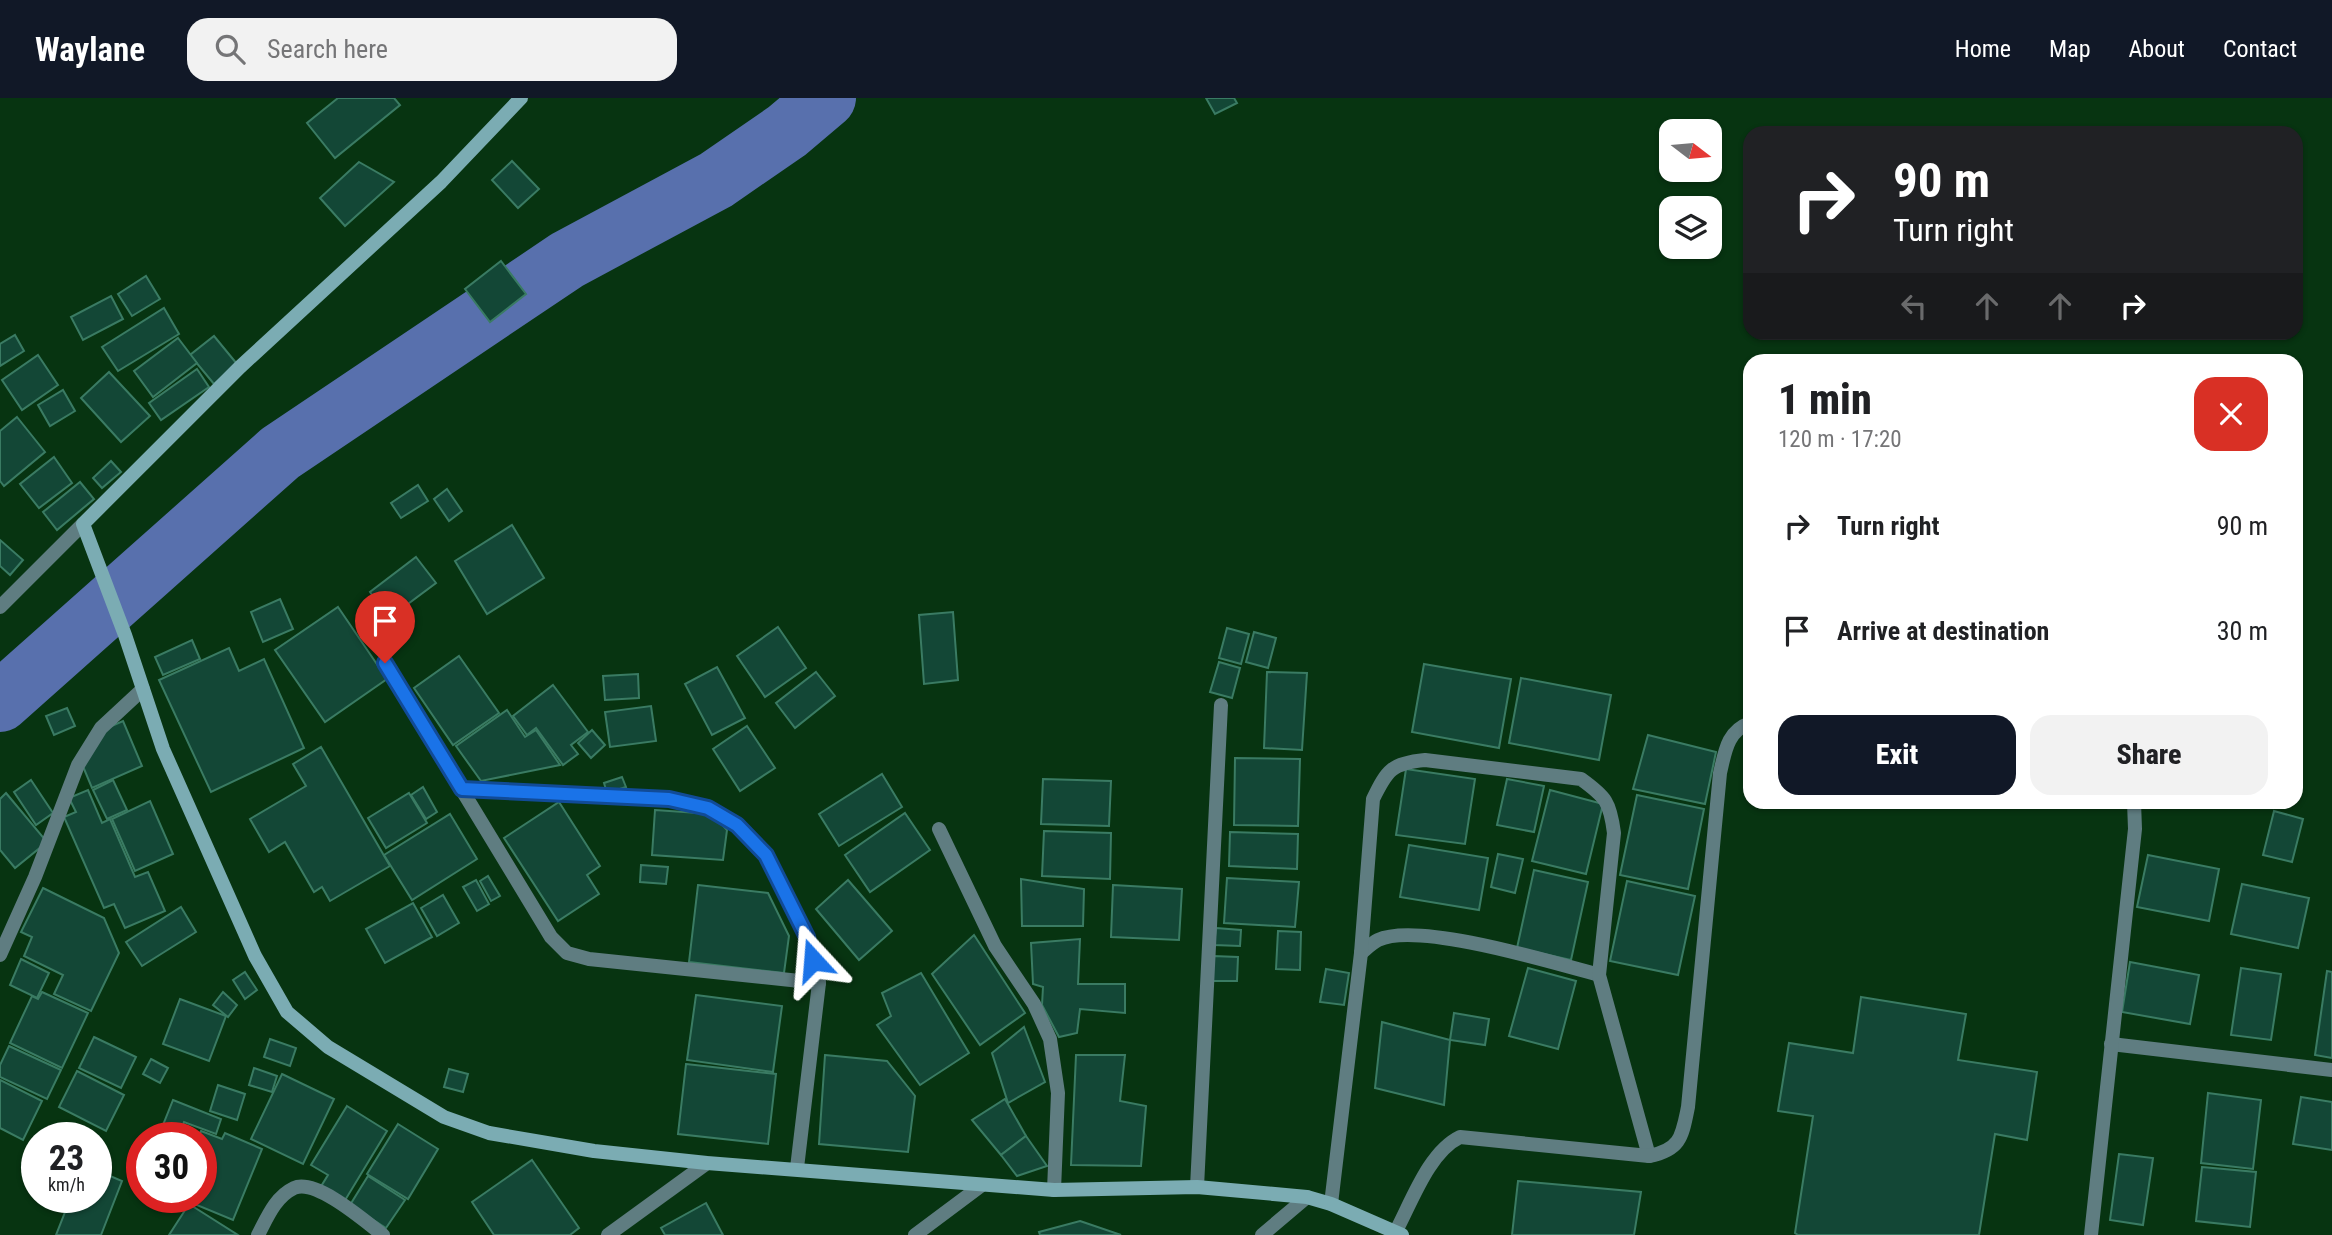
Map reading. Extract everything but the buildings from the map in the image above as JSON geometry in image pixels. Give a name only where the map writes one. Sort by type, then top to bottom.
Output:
[{"type":"main road","points":[[521,98],[441,182],[240,368],[83,524],[125,635],[163,749],[255,956],[287,1012],[328,1047],[444,1117],[489,1133],[594,1151],[707,1163],[797,1168],[982,1185],[1054,1190],[1198,1187],[1307,1197],[1331,1204],[1399,1233]]},
{"type":"street","points":[[0,607],[83,524]]},
{"type":"street","points":[[385,663],[551,937],[567,953],[589,959],[819,983]]},
{"type":"street","points":[[0,955],[35,877],[78,765],[101,728],[143,689]]},
{"type":"street","points":[[1198,1187],[1221,705]]},
{"type":"street","points":[[1399,1233],[1436,1156],[1449,1142],[1460,1137],[1649,1156],[1664,1153],[1676,1145],[1684,1130],[1688,1107],[1720,773],[1726,747],[1732,735],[1743,726]]},
{"type":"street","points":[[1331,1204],[1361,953],[1373,799],[1384,776],[1402,762],[1425,760],[1581,779],[1601,793],[1611,812],[1614,833],[1599,975],[1649,1156]]},
{"type":"street","points":[[462,789],[669,799],[708,808],[737,825],[766,855],[807,937],[819,983],[797,1168]]},
{"type":"street","points":[[2091,1235],[2135,829],[2134,809]]},
{"type":"street","points":[[939,829],[995,946],[1034,1004],[1050,1039],[1058,1093],[1054,1190]]},
{"type":"street","points":[[1361,953],[1379,940],[1397,935],[1444,937],[1599,975]]},
{"type":"street","points":[[2111,1044],[2332,1070]]},
{"type":"street","points":[[608,1235],[707,1163]]},
{"type":"street","points":[[915,1235],[982,1185]]},
{"type":"street","points":[[258,1235],[275,1203],[295,1187],[309,1187],[347,1207],[383,1235]]},
{"type":"street","points":[[1262,1235],[1307,1197]]},
{"type":"waterway","points":[[0,702],[280,453],[567,260],[716,180],[787,131],[826,98]]},
{"type":"route","points":[[385,663],[462,789],[669,799],[708,808],[737,825],[766,855],[807,937],[813,960]]}]
